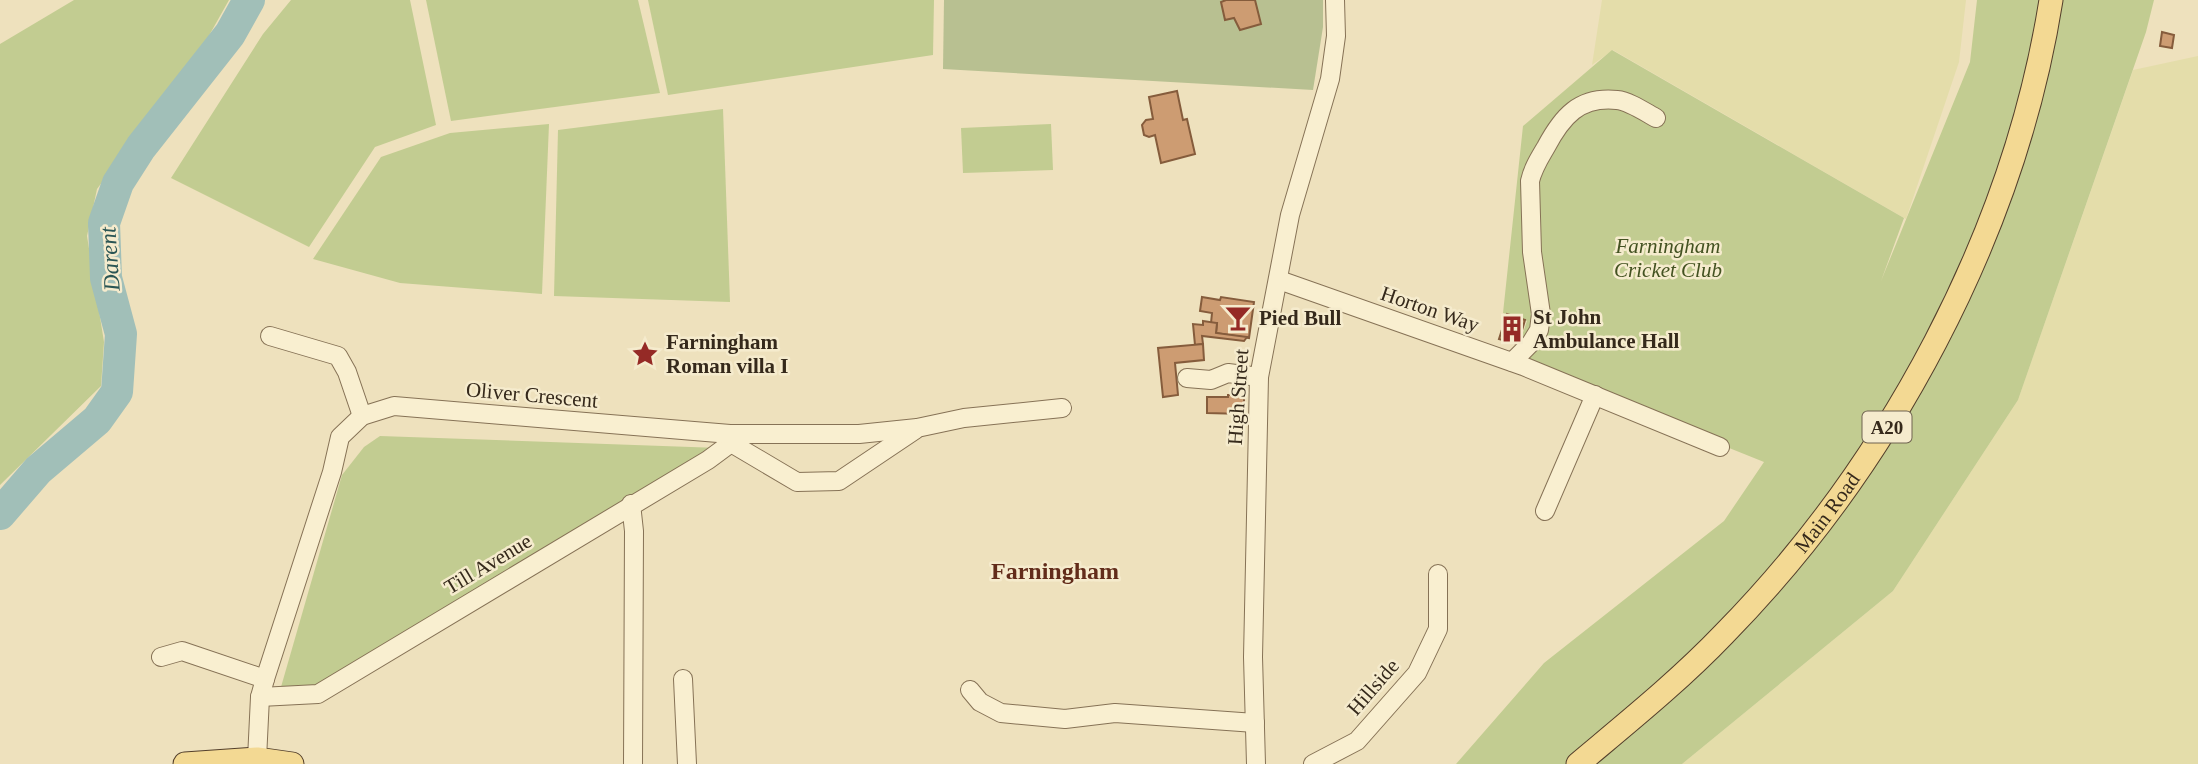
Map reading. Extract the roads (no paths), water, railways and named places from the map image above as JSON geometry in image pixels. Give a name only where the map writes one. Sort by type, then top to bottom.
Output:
[{"type":"main road","name":"Main Road","points":[[1578,764],[1690,668],[1760,595],[1788,564],[1847,488],[1898,411],[1950,312],[1998,197],[2035,76],[2051,0]]},
{"type":"main road","points":[[185,764],[257,759],[292,764]]},
{"type":"street","name":"High Street","points":[[1256,764],[1253,657],[1259,376],[1290,215],[1330,79],[1336,36],[1335,0]]},
{"type":"street","points":[[1512,362],[1531,343],[1539,330],[1541,314],[1532,252],[1530,181],[1532,170],[1555,130],[1567,114],[1580,105],[1597,101],[1619,100],[1656,118]]},
{"type":"street","name":"Horton Way","points":[[1279,280],[1512,362],[1720,447]]},
{"type":"street","points":[[257,759],[260,697],[265,679],[332,471],[340,437],[362,416],[338,356],[270,336]]},
{"type":"street","points":[[1187,378],[1211,380],[1228,373],[1259,376]]},
{"type":"street","points":[[1545,511],[1595,395]]},
{"type":"street","name":"Oliver Crescent","points":[[362,416],[394,406],[731,439],[859,434],[917,428],[964,418],[1062,408]]},
{"type":"street","points":[[731,439],[797,482],[839,481],[917,428]]},
{"type":"street","name":"Till Avenue","points":[[260,697],[318,694],[708,460],[731,439]]},
{"type":"street","points":[[631,505],[634,531],[633,764]]},
{"type":"street","name":"Hillside","points":[[1312,764],[1357,741],[1417,673],[1438,629],[1438,574]]},
{"type":"street","points":[[161,657],[182,651],[265,679]]},
{"type":"street","points":[[683,679],[687,764]]},
{"type":"street","points":[[970,691],[980,702],[1001,713],[1065,719],[1115,713],[1255,723]]},
{"type":"waterway","name":"Darent","points":[[0,514],[38,470],[97,420],[117,392],[121,334],[106,278],[104,223],[118,183],[141,147],[230,34],[249,0]]},
{"type":"place","name":"Pied Bull","points":[[1238,318]]},
{"type":"place","name":"St John Ambulance Hall","points":[[1512,329]]},
{"type":"place","name":"Farningham Roman villa I","points":[[645,354]]},
{"type":"district","name":"Farningham","points":[[1055,571]]},
{"type":"park label","name":"Farningham Cricket Club","points":[[1668,258]]}]
